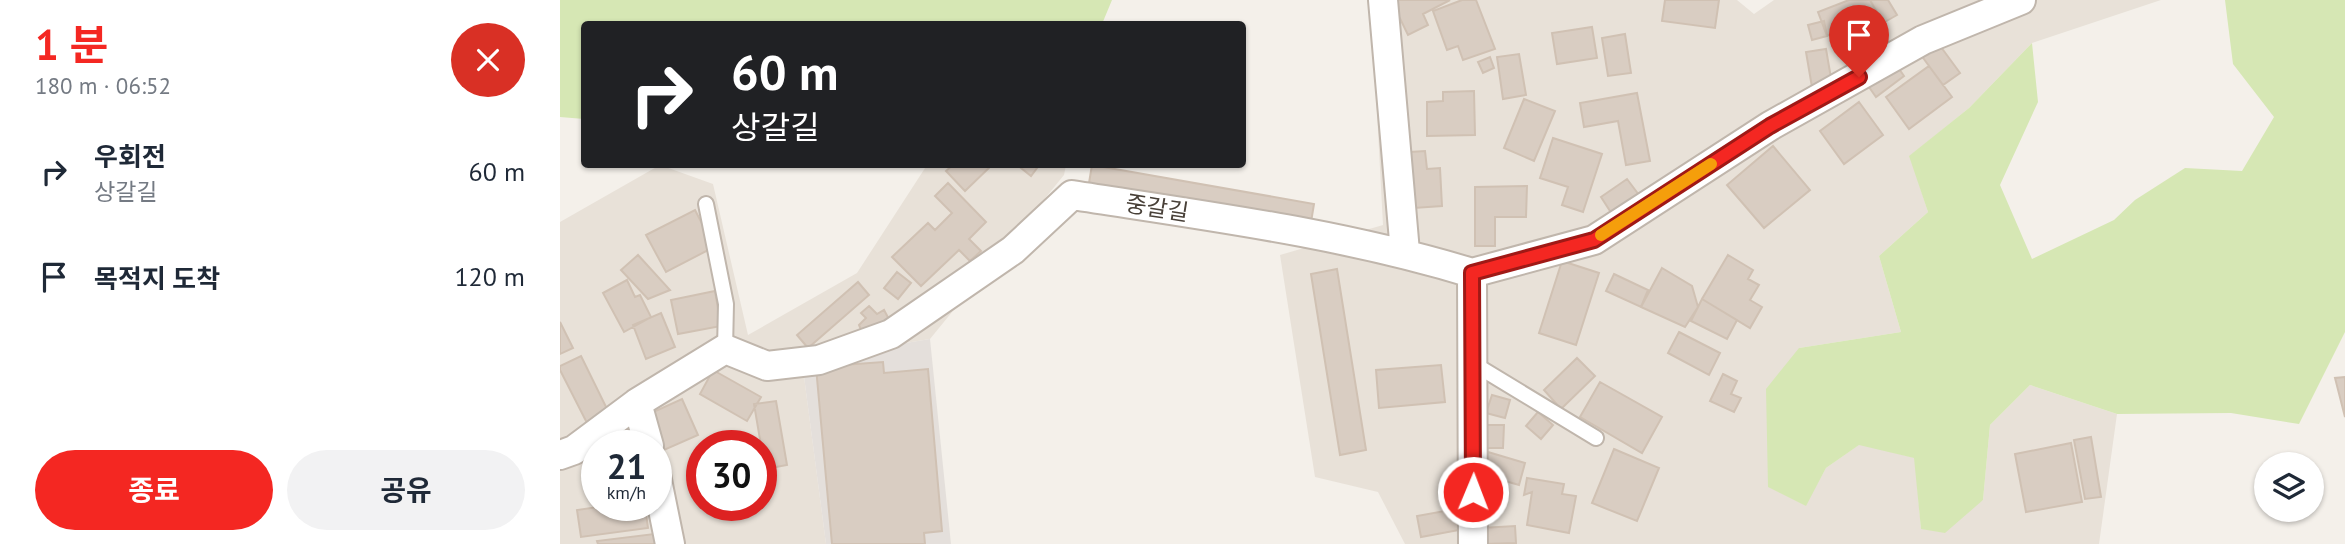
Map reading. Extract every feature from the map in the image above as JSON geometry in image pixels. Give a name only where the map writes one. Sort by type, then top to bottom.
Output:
[{"type":"street","points":[[1383,0],[1405,252]]},
{"type":"street","points":[[1473,544],[1472,273],[1594,240],[1770,126],[1923,40],[2021,0]]},
{"type":"street","name":"중갈길","points":[[725,349],[767,366],[819,360],[891,334],[1013,250],[1072,195],[1331,236],[1405,252],[1472,273]]},
{"type":"street","points":[[560,455],[574,450],[637,403],[725,349]]},
{"type":"street","points":[[637,403],[645,430]]},
{"type":"street","points":[[665,521],[670,544]]},
{"type":"lane","points":[[706,204],[726,304],[725,349]]},
{"type":"lane","points":[[1474,364],[1596,438]]},
{"type":"shaded area","points":[[1371,0],[1737,0],[1754,14],[1774,0],[2161,0],[2032,43],[1969,108],[1910,156],[1928,212],[1879,256],[1901,332],[1799,348],[1805,506],[1826,468],[1860,444],[1915,458],[1921,529],[1983,500],[1990,425],[2030,385],[2117,414],[2099,544],[1405,544],[1378,492],[1315,477],[1280,255],[1383,225]]},
{"type":"shaded area","points":[[655,168],[668,168],[713,184],[748,335],[857,273],[925,168],[1065,168],[1064,175],[930,339],[875,348],[803,369],[826,544],[560,544],[560,222]]},
{"type":"shaded area","points":[[930,339],[951,544],[826,544],[803,369],[875,348]]},
{"type":"green space","points":[[560,0],[1112,0],[1103,21],[581,21],[581,119],[560,117]]},
{"type":"green space","points":[[2225,0],[2345,0],[2345,332],[2299,424],[2231,413],[2117,414],[2030,385],[1990,425],[1983,500],[1945,533],[1921,529],[1914,458],[1859,445],[1826,468],[1806,506],[1768,487],[1766,389],[1799,348],[1901,332],[1879,256],[1928,212],[1909,156],[1969,108],[2032,43],[2038,102],[2000,185],[2032,259],[2114,220],[2135,200],[2185,168],[2242,171],[2274,117],[2233,64]]},
{"type":"building","points":[[1450,0],[1423,14],[1428,25],[1408,35],[1392,2]]},
{"type":"building","points":[[1462,0],[1476,0],[1495,49],[1463,60],[1458,46],[1447,50],[1433,11]]},
{"type":"building","points":[[1665,0],[1719,0],[1715,28],[1662,21]]},
{"type":"building","points":[[1849,0],[1870,0],[1877,12],[1827,36],[1818,12]]},
{"type":"building","points":[[1870,0],[1888,0],[1897,15],[1883,23]]},
{"type":"building","points":[[1824,21],[1827,36],[1812,40],[1808,25]]},
{"type":"building","points":[[1592,27],[1597,58],[1557,64],[1552,33]]},
{"type":"building","points":[[1625,34],[1631,73],[1608,76],[1602,38]]},
{"type":"building","points":[[1938,43],[1960,73],[1943,85],[1921,55]]},
{"type":"building","points":[[1826,49],[1832,84],[1812,87],[1806,52]]},
{"type":"building","points":[[1519,54],[1526,95],[1503,99],[1497,57]]},
{"type":"building","points":[[1490,57],[1494,68],[1483,73],[1478,62]]},
{"type":"building","points":[[1897,66],[1904,76],[1876,97],[1869,87]]},
{"type":"building","points":[[1929,66],[1952,97],[1909,129],[1886,97]]},
{"type":"building","points":[[1474,91],[1475,135],[1427,136],[1427,102],[1443,101],[1443,92]]},
{"type":"building","points":[[1637,93],[1650,161],[1626,165],[1618,121],[1584,127],[1580,103]]},
{"type":"building","points":[[1524,99],[1555,111],[1534,161],[1504,148]]},
{"type":"building","points":[[1859,102],[1883,135],[1844,164],[1820,131]]},
{"type":"building","points":[[1553,138],[1602,154],[1583,212],[1562,205],[1568,187],[1540,178]]},
{"type":"building","points":[[1773,146],[1810,190],[1764,228],[1727,185]]},
{"type":"building","points":[[1425,151],[1427,169],[1440,168],[1442,206],[1414,208],[1410,152]]},
{"type":"building","points":[[949,168],[989,168],[965,191],[946,171]]},
{"type":"building","points":[[1021,168],[1037,168],[1031,176]]},
{"type":"building","points":[[1092,168],[1109,168],[1314,204],[1311,222],[1089,183]]},
{"type":"building","points":[[1627,179],[1639,195],[1612,214],[1601,197]]},
{"type":"building","points":[[948,183],[986,222],[969,239],[981,251],[970,261],[959,250],[921,286],[892,257],[928,223],[935,230],[952,213],[935,196]]},
{"type":"building","points":[[1527,186],[1526,217],[1495,217],[1495,246],[1475,246],[1475,187]]},
{"type":"building","points":[[695,210],[714,247],[666,272],[646,235]]},
{"type":"building","points":[[638,255],[670,290],[648,299],[621,270]]},
{"type":"building","points":[[1728,255],[1753,270],[1748,279],[1759,285],[1750,300],[1762,307],[1750,328],[1702,299]]},
{"type":"building","points":[[1562,261],[1599,273],[1576,345],[1539,333]]},
{"type":"building","points":[[1662,268],[1692,286],[1698,307],[1685,327],[1641,307]]},
{"type":"building","points":[[1337,269],[1366,450],[1340,455],[1311,274]]},
{"type":"building","points":[[897,272],[911,283],[898,299],[884,288]]},
{"type":"building","points":[[1614,274],[1648,290],[1641,307],[1606,291]]},
{"type":"building","points":[[627,280],[635,297],[640,295],[651,317],[624,332],[603,293]]},
{"type":"building","points":[[858,282],[869,295],[808,348],[797,335]]},
{"type":"building","points":[[715,291],[721,326],[678,334],[671,300]]},
{"type":"building","points":[[1702,299],[1737,320],[1727,339],[1691,321]]},
{"type":"building","points":[[869,306],[877,314],[884,310],[891,323],[864,337],[859,325],[866,318],[861,313]]},
{"type":"building","points":[[661,313],[675,347],[646,359],[633,325]]},
{"type":"building","points":[[560,322],[573,348],[560,354]]},
{"type":"building","points":[[1679,332],[1720,353],[1709,375],[1668,353]]},
{"type":"building","points":[[581,356],[610,415],[588,425],[560,370],[560,366]]},
{"type":"building","points":[[1577,358],[1595,376],[1561,409],[1544,390]]},
{"type":"building","points":[[883,362],[884,373],[928,369],[942,531],[924,533],[925,544],[832,544],[816,367]]},
{"type":"building","points":[[1441,365],[1445,402],[1379,408],[1376,370]]},
{"type":"building","points":[[713,370],[761,397],[747,421],[700,394]]},
{"type":"building","points":[[1723,374],[1737,381],[1731,394],[1741,398],[1734,412],[1710,401]]},
{"type":"building","points":[[2345,377],[2345,417],[2335,378]]},
{"type":"building","points":[[1600,382],[1662,417],[1642,453],[1580,417]]},
{"type":"building","points":[[1492,395],[1510,400],[1505,418],[1486,413]]},
{"type":"building","points":[[682,399],[696,430],[686,430],[686,440],[672,446],[672,430],[657,430],[651,413]]},
{"type":"building","points":[[776,401],[787,465],[777,467],[777,430],[758,430],[754,404]]},
{"type":"building","points":[[1538,412],[1553,425],[1541,439],[1526,426]]},
{"type":"building","points":[[1481,425],[1504,425],[1503,448],[1480,448]]},
{"type":"building","points":[[2091,437],[2101,497],[2085,499],[2074,440]]},
{"type":"building","points":[[2071,443],[2082,502],[2026,512],[2015,454]]},
{"type":"building","points":[[1614,449],[1659,468],[1637,521],[1592,503]]},
{"type":"building","points":[[1488,452],[1525,463],[1519,485],[1481,474]]},
{"type":"building","points":[[1527,478],[1564,484],[1562,494],[1576,496],[1569,533],[1527,525],[1532,492],[1524,495]]},
{"type":"building","points":[[581,509],[581,521],[647,521],[648,528],[581,537],[577,510]]},
{"type":"building","points":[[1456,509],[1459,530],[1421,537],[1417,516]]},
{"type":"building","points":[[1515,526],[1516,543],[1483,544],[1482,528]]},
{"type":"building","points":[[654,534],[656,544],[598,544],[597,541]]},
{"type":"slow traffic","points":[[1601,235],[1711,164]]},
{"type":"route","points":[[1473,492],[1472,273],[1594,240],[1770,126],[1859,77]]}]
